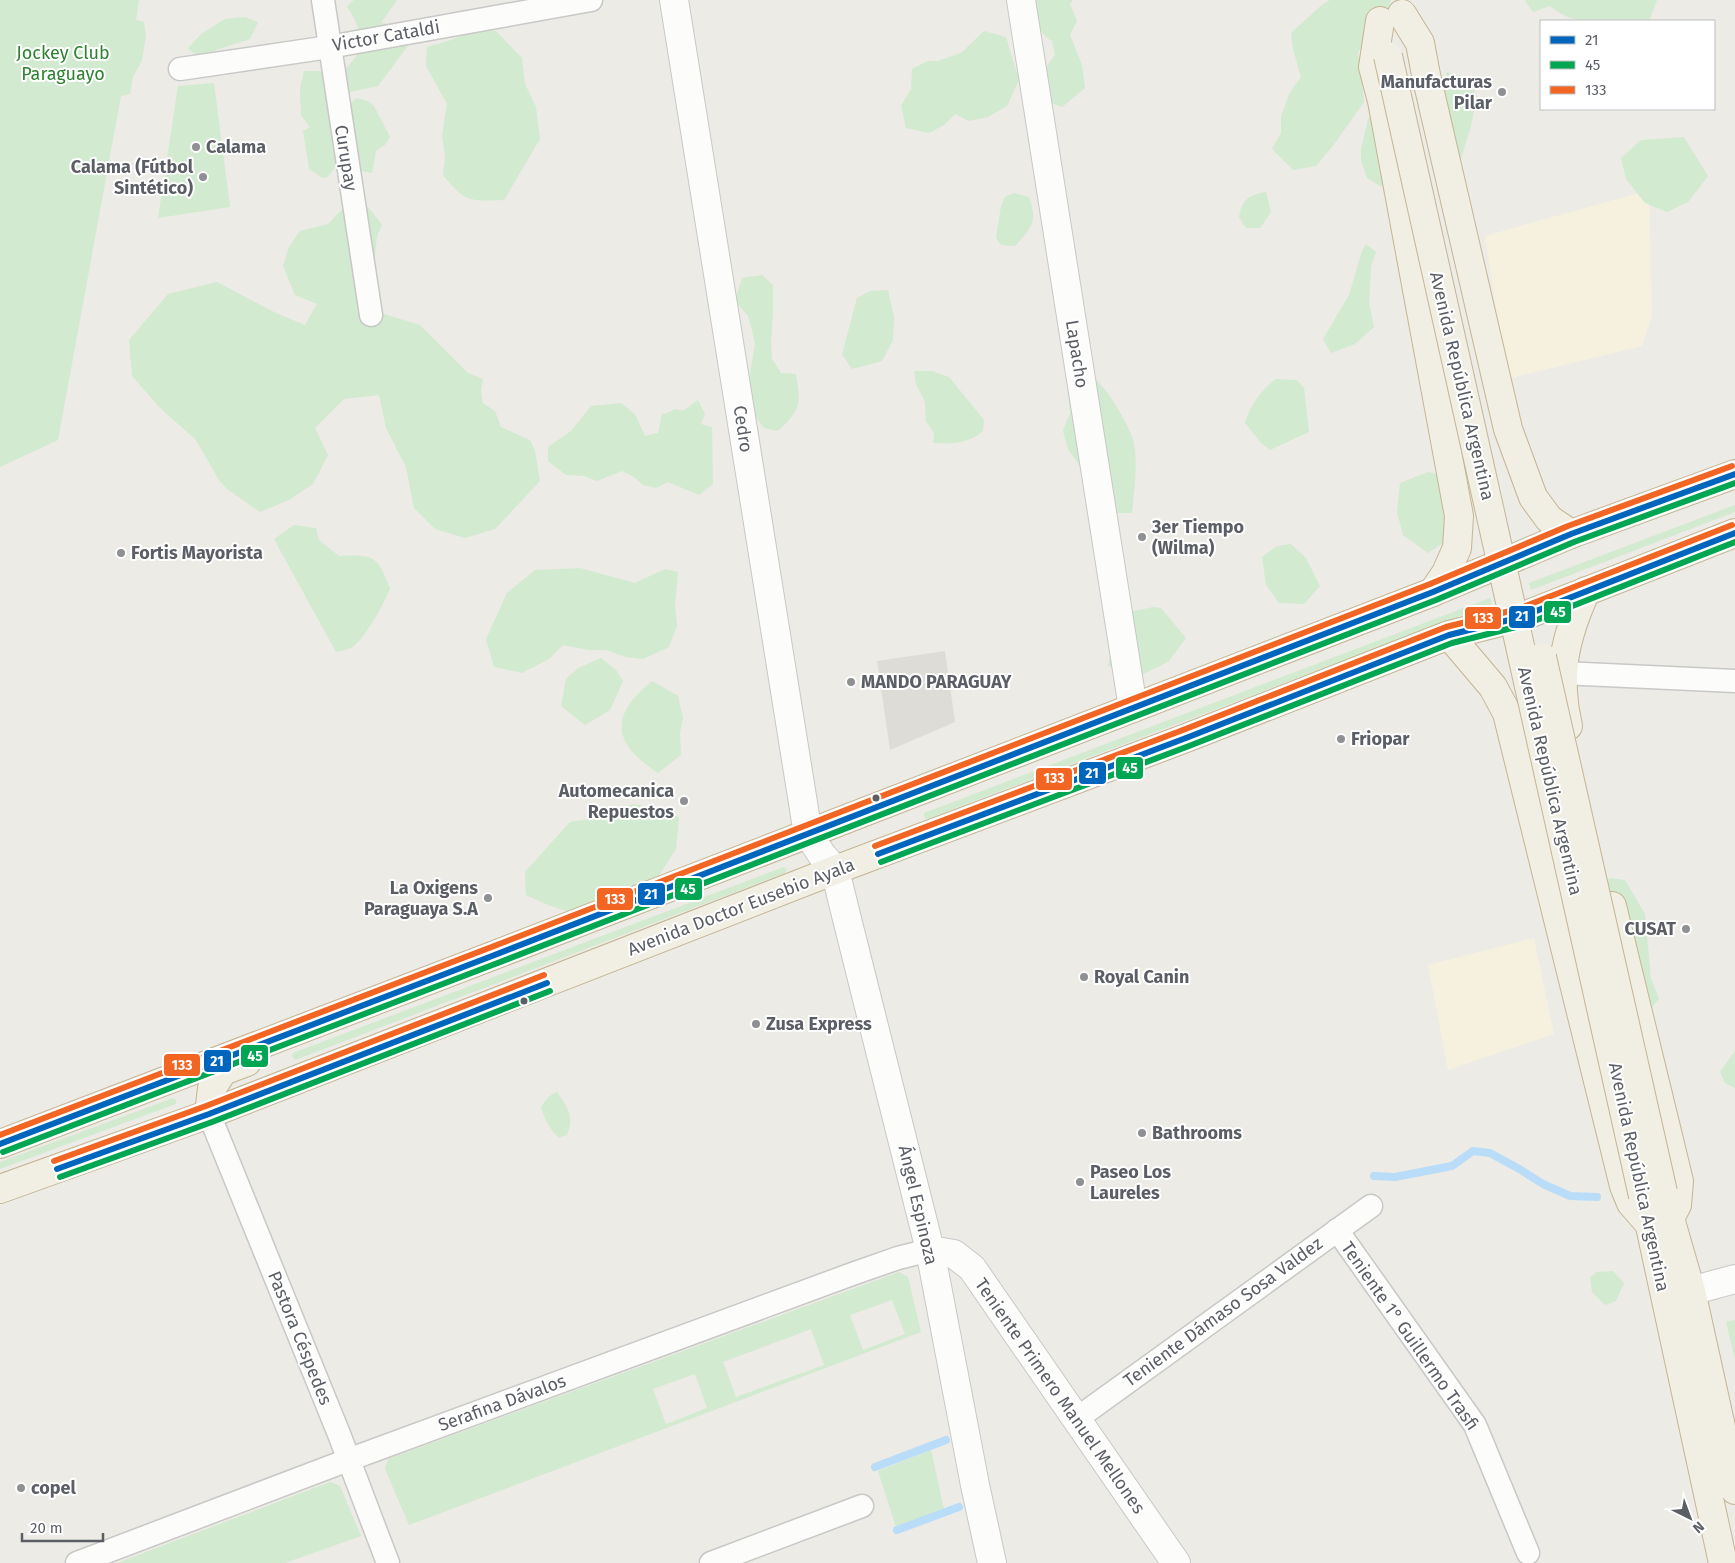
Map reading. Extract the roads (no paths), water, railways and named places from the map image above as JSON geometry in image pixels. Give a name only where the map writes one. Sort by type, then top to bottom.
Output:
[{"type":"highway","name":"Avenida República Argentina","points":[[1390,9],[1397,55],[1660,1223],[1723,1563]]},
{"type":"highway","points":[[1390,9],[1420,42],[1508,429],[1533,497],[1549,519],[1571,534]]},
{"type":"highway","points":[[1390,9],[1373,67],[1382,101],[1459,516],[1458,548],[1446,573],[1433,592]]},
{"type":"highway","name":"Avenida Doctor Eusebio Ayala","points":[[0,1189],[210,1114],[821,853],[1133,708],[1433,592],[1571,534],[1735,474]]},
{"type":"highway","name":"Avenida Doctor Eusebio Ayala","points":[[0,1144],[300,1030],[821,853],[1186,738],[1449,635],[1521,617],[1735,534]]},
{"type":"highway","points":[[1449,635],[1493,687],[1507,714],[1624,1186],[1631,1203],[1660,1223],[1677,1205],[1678,1181],[1565,711],[1562,673],[1569,633],[1586,591]]},
{"type":"highway","points":[[210,1114],[212,1088],[223,1071],[287,1046],[300,1030]]},
{"type":"highway","name":"Avenida República Argentina","points":[[1660,1223],[1691,1291],[1735,1490]]},
{"type":"street","name":"Curupay","points":[[323,0],[371,315]]},
{"type":"street","name":"Victor Cataldi","points":[[180,69],[329,46],[590,0]]},
{"type":"street","name":"Cedro","points":[[674,0],[821,853]]},
{"type":"street","name":"Lapacho","points":[[1021,0],[1133,708]]},
{"type":"street","points":[[1562,673],[1735,682]]},
{"type":"street","name":"Ángel Espinoza","points":[[821,853],[930,1250],[975,1485],[992,1563]]},
{"type":"street","name":"Pastora Céspedes","points":[[210,1114],[332,1416],[388,1563]]},
{"type":"street","name":"Teniente Dámaso Sosa Valdez","points":[[1075,1420],[1371,1206]]},
{"type":"street","name":"Teniente 1° Guillermo Trasfi","points":[[1337,1230],[1475,1425],[1528,1553]]},
{"type":"street","name":"Teniente Primero Manuel Mellones","points":[[930,1250],[954,1254],[972,1268],[1075,1420],[1176,1563]]},
{"type":"street","name":"Serafina Dávalos","points":[[77,1563],[348,1460],[855,1273],[898,1258],[930,1250]]},
{"type":"street","points":[[1691,1291],[1735,1279]]},
{"type":"street","points":[[711,1563],[862,1506]]},
{"type":"waterway","points":[[1374,1176],[1395,1177],[1452,1166],[1473,1151],[1490,1153],[1543,1184],[1570,1196],[1597,1197]]},
{"type":"waterway","points":[[875,1467],[946,1440]]},
{"type":"waterway","points":[[897,1530],[959,1507]]},
{"type":"place","name":"Manufacturas Pilar","points":[[1502,92]]},
{"type":"place","name":"Calama","points":[[196,147]]},
{"type":"place","name":"Calama (Fútbol Sintético)","points":[[203,177]]},
{"type":"place","name":"3er Tiempo (Wilma)","points":[[1142,537]]},
{"type":"place","name":"Fortis Mayorista","points":[[121,553]]},
{"type":"place","name":"MANDO PARAGUAY","points":[[851,682]]},
{"type":"place","name":"Friopar","points":[[1341,739]]},
{"type":"place","name":"Automecanica Repuestos","points":[[684,801]]},
{"type":"place","name":"La Oxigens Paraguaya S.A","points":[[488,898]]},
{"type":"place","name":"CUSAT","points":[[1686,929]]},
{"type":"place","name":"Royal Canin","points":[[1084,977]]},
{"type":"place","name":"Zusa Express","points":[[756,1024]]},
{"type":"place","name":"Bathrooms","points":[[1142,1133]]},
{"type":"place","name":"Paseo Los Laureles","points":[[1080,1182]]},
{"type":"place","name":"copel","points":[[21,1488]]},
{"type":"park label","name":"Jockey Club Paraguayo","points":[[63,63]]}]
